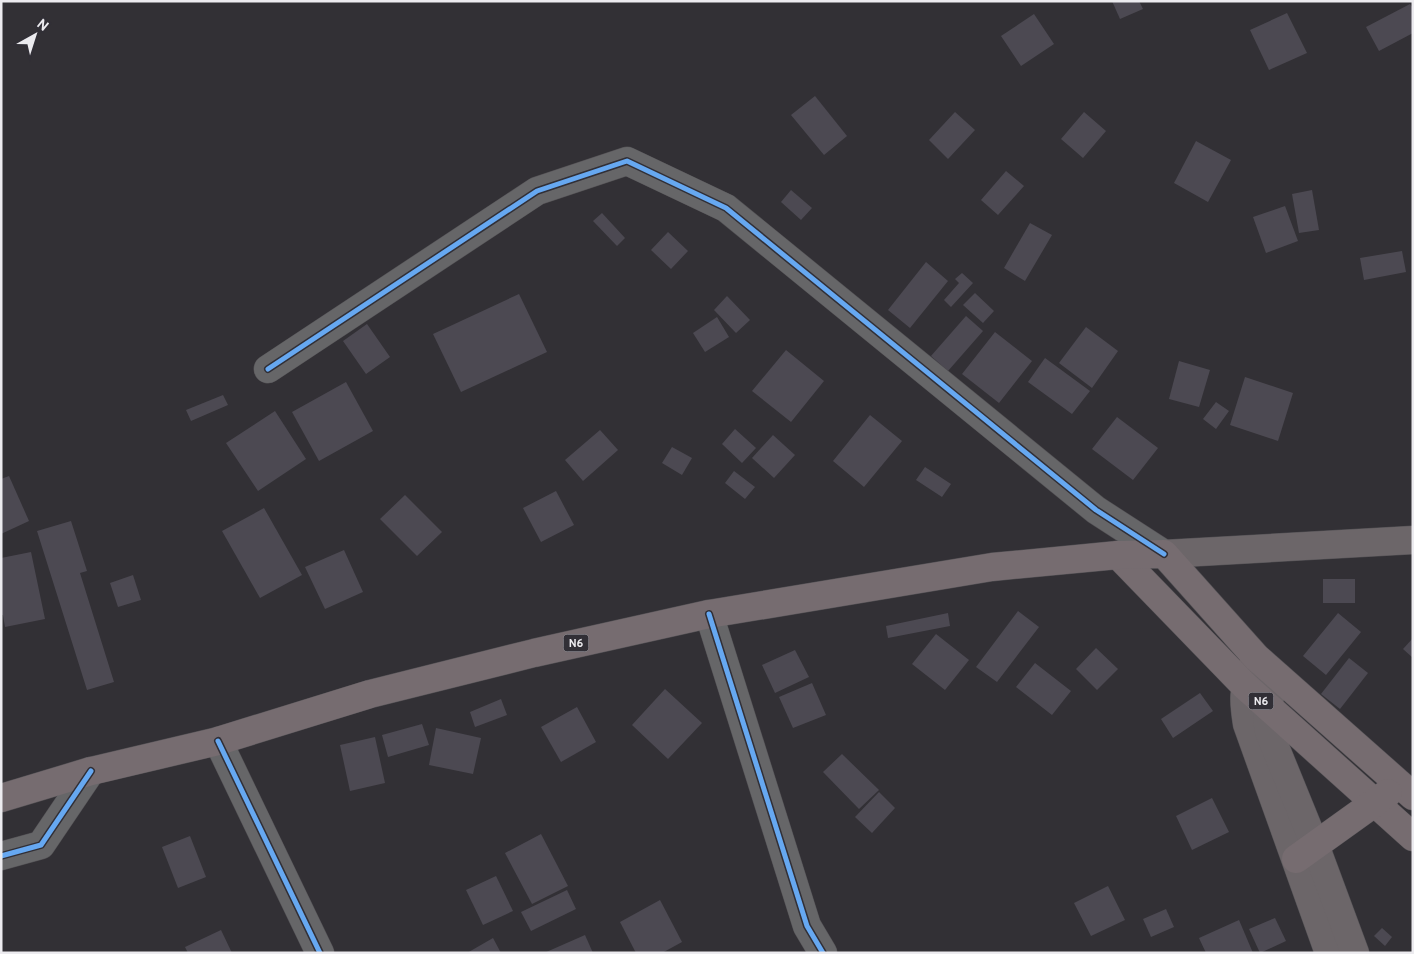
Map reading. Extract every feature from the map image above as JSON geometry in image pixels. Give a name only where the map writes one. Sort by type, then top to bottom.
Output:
[{"type":"highway","name":"N6","points":[[1,798],[91,771],[218,741],[380,692],[534,653],[709,614],[992,567],[1118,555],[1164,554],[1256,656],[1406,790]]},
{"type":"highway","name":"N6","points":[[1118,555],[1245,686],[1413,837]]},
{"type":"highway","points":[[1306,852],[1375,804],[1406,790]]},
{"type":"main road","points":[[1164,554],[1413,540]]},
{"type":"main road","points":[[1256,656],[1245,686],[1244,701],[1247,724],[1355,953]]},
{"type":"main road","points":[[1277,676],[1266,706],[1266,722],[1306,852],[1329,953]]},
{"type":"street","points":[[268,369],[537,191],[627,161],[726,208],[1096,510],[1164,554]]},
{"type":"street","points":[[1096,510],[1118,555]]},
{"type":"street","points":[[709,614],[807,926],[822,953]]},
{"type":"street","points":[[218,741],[320,953]]},
{"type":"street","points":[[1,856],[41,845],[91,771]]},
{"type":"building","points":[[1112,1],[1139,1],[1143,9],[1120,19]]},
{"type":"building","points":[[1410,4],[1413,8],[1413,33],[1379,51],[1366,27]]},
{"type":"building","points":[[1287,13],[1307,53],[1269,70],[1250,30]]},
{"type":"building","points":[[1034,14],[1054,44],[1021,66],[1001,36]]},
{"type":"building","points":[[815,96],[847,136],[824,155],[791,115]]},
{"type":"building","points":[[955,112],[975,130],[948,159],[929,140]]},
{"type":"building","points":[[1084,112],[1106,131],[1083,158],[1061,139]]},
{"type":"building","points":[[1196,141],[1231,160],[1208,202],[1174,183]]},
{"type":"building","points":[[1006,171],[1024,186],[998,215],[981,200]]},
{"type":"building","points":[[791,190],[812,208],[801,220],[781,202]]},
{"type":"building","points":[[1312,190],[1319,230],[1299,233],[1292,194]]},
{"type":"building","points":[[1285,206],[1298,241],[1266,253],[1253,217]]},
{"type":"building","points":[[602,213],[625,238],[617,246],[593,221]]},
{"type":"building","points":[[1030,223],[1052,235],[1025,281],[1004,268]]},
{"type":"building","points":[[668,232],[688,251],[671,269],[651,250]]},
{"type":"building","points":[[1402,251],[1406,272],[1364,280],[1360,258]]},
{"type":"building","points":[[926,262],[948,281],[910,328],[888,310]]},
{"type":"building","points":[[962,273],[973,283],[951,307],[944,300],[959,283],[955,279]]},
{"type":"building","points":[[975,293],[994,311],[983,323],[963,305]]},
{"type":"building","points":[[519,294],[547,352],[461,392],[433,334]]},
{"type":"building","points":[[727,296],[750,320],[736,333],[714,310]]},
{"type":"building","points":[[966,316],[983,331],[948,371],[931,356]]},
{"type":"building","points":[[717,317],[729,337],[705,352],[693,333]]},
{"type":"building","points":[[367,324],[390,357],[366,374],[343,341]]},
{"type":"building","points":[[1086,327],[1118,351],[1092,388],[1059,363]]},
{"type":"building","points":[[995,332],[1032,361],[999,403],[962,374]]},
{"type":"building","points":[[786,350],[824,381],[791,422],[752,391]]},
{"type":"building","points":[[1045,358],[1090,391],[1072,414],[1028,382]]},
{"type":"building","points":[[1179,361],[1210,370],[1199,407],[1169,399]]},
{"type":"building","points":[[1245,377],[1293,393],[1278,441],[1230,425]]},
{"type":"building","points":[[346,382],[373,431],[319,461],[292,412]]},
{"type":"building","points":[[223,395],[228,405],[191,421],[186,410]]},
{"type":"building","points":[[1216,402],[1229,411],[1216,429],[1203,419]]},
{"type":"building","points":[[275,411],[306,459],[258,491],[226,443]]},
{"type":"building","points":[[870,415],[902,441],[864,487],[833,461]]},
{"type":"building","points":[[1117,417],[1158,448],[1133,480],[1092,449]]},
{"type":"building","points":[[735,429],[756,448],[742,463],[722,444]]},
{"type":"building","points":[[600,430],[618,450],[583,481],[565,460]]},
{"type":"building","points":[[773,435],[795,455],[774,478],[752,458]]},
{"type":"building","points":[[672,447],[692,458],[682,475],[662,463]]},
{"type":"building","points":[[925,467],[951,484],[942,497],[916,480]]},
{"type":"building","points":[[734,471],[755,487],[745,499],[725,483]]},
{"type":"building","points":[[9,476],[29,521],[1,534],[1,479]]},
{"type":"building","points":[[556,491],[574,525],[541,542],[523,508]]},
{"type":"building","points":[[405,495],[442,532],[417,556],[380,519]]},
{"type":"building","points":[[264,508],[302,575],[260,598],[222,531]]},
{"type":"building","points":[[71,521],[87,571],[80,573],[114,682],[87,690],[37,531]]},
{"type":"building","points":[[344,550],[363,592],[325,609],[305,567]]},
{"type":"building","points":[[31,552],[45,619],[5,627],[3,615],[1,615],[1,558]]},
{"type":"building","points":[[133,575],[141,600],[118,607],[110,583]]},
{"type":"building","points":[[1323,579],[1355,579],[1355,603],[1323,603]]},
{"type":"building","points":[[1018,611],[1039,627],[997,682],[976,667]]},
{"type":"building","points":[[948,613],[950,626],[888,638],[886,626]]},
{"type":"building","points":[[1338,613],[1361,632],[1326,675],[1303,656]]},
{"type":"building","points":[[936,634],[969,660],[945,690],[912,664]]},
{"type":"building","points":[[1413,638],[1413,658],[1403,649]]},
{"type":"building","points":[[1096,648],[1118,669],[1097,690],[1076,669]]},
{"type":"building","points":[[795,650],[809,677],[775,693],[762,665]]},
{"type":"building","points":[[1349,658],[1368,673],[1340,709],[1321,694]]},
{"type":"building","points":[[1035,663],[1071,691],[1052,715],[1016,687]]},
{"type":"building","points":[[812,683],[826,715],[793,728],[779,697]]},
{"type":"building","points":[[665,689],[702,723],[668,759],[632,725]]},
{"type":"building","points":[[1200,693],[1213,711],[1173,738],[1161,719]]},
{"type":"building","points":[[501,699],[507,715],[475,727],[470,712]]},
{"type":"building","points":[[577,707],[596,742],[561,762],[541,727]]},
{"type":"building","points":[[422,724],[429,745],[388,757],[382,735]]},
{"type":"building","points":[[436,728],[481,738],[473,774],[429,765]]},
{"type":"building","points":[[375,737],[385,783],[350,791],[340,745]]},
{"type":"building","points":[[842,754],[879,790],[859,809],[823,772]]},
{"type":"building","points":[[879,792],[895,808],[872,833],[855,817]]},
{"type":"building","points":[[1212,798],[1229,832],[1192,850],[1176,816]]},
{"type":"building","points":[[541,834],[568,886],[532,904],[505,853]]},
{"type":"building","points":[[190,836],[206,877],[178,888],[162,847]]},
{"type":"building","points":[[496,876],[513,911],[483,925],[466,890]]},
{"type":"building","points":[[1108,886],[1125,920],[1091,936],[1074,903]]},
{"type":"building","points":[[567,890],[576,909],[531,931],[521,912]]},
{"type":"building","points":[[660,900],[682,942],[662,953],[636,953],[620,922]]},
{"type":"building","points":[[1166,909],[1174,927],[1151,937],[1143,919]]},
{"type":"building","points":[[1275,918],[1286,941],[1260,953],[1249,929]]},
{"type":"building","points":[[1239,920],[1253,953],[1206,953],[1199,938]]},
{"type":"building","points":[[1382,928],[1392,937],[1385,946],[1374,936]]},
{"type":"building","points":[[221,930],[232,953],[188,953],[185,947]]},
{"type":"building","points":[[585,935],[593,953],[544,953]]},
{"type":"building","points":[[493,938],[501,953],[467,953]]},
{"type":"cycle path","points":[[268,369],[537,191],[627,161],[726,208],[1096,510],[1164,554]]},
{"type":"cycle path","points":[[709,614],[807,926],[823,953]]},
{"type":"cycle path","points":[[218,741],[320,953]]},
{"type":"cycle path","points":[[1,856],[41,845],[91,771]]}]
